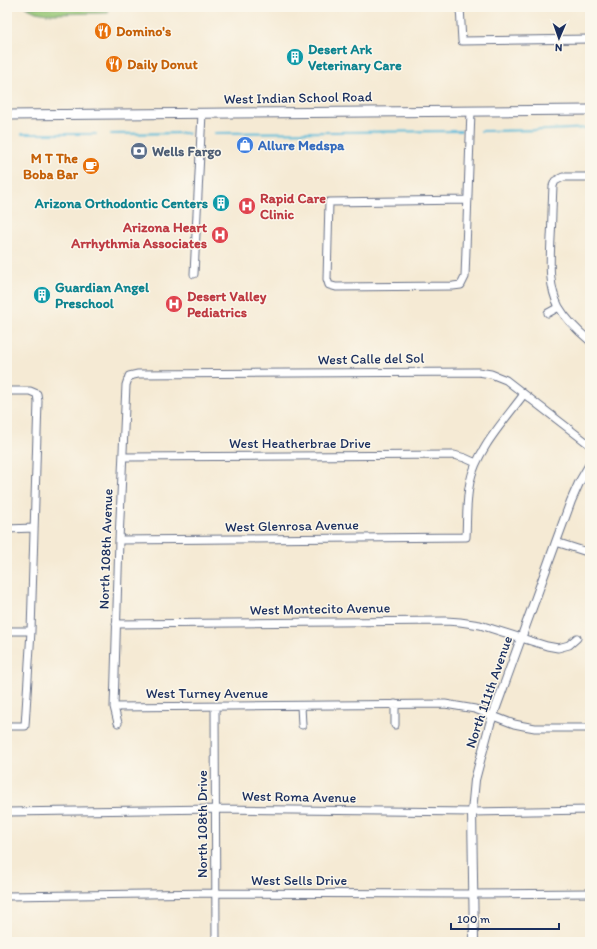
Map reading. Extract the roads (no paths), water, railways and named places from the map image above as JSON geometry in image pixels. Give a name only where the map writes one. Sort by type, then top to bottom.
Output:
[{"type":"main road","name":"West Indian School Road","points":[[7,115],[590,110]]},
{"type":"street","points":[[460,7],[462,41],[590,39]]},
{"type":"street","points":[[468,200],[329,202],[327,279],[329,285],[336,287],[461,285],[465,277],[472,111]]},
{"type":"street","points":[[194,274],[202,113]]},
{"type":"street","points":[[590,177],[563,178],[555,181],[553,186],[550,270],[552,285],[559,307],[572,325],[590,341]]},
{"type":"street","points":[[548,313],[559,307]]},
{"type":"street","name":"West Calle del Sol","points":[[129,376],[138,374],[478,372],[491,374],[506,380],[590,445]]},
{"type":"street","name":"North 108th Avenue","points":[[118,723],[114,707],[116,624],[126,384],[129,376]]},
{"type":"street","points":[[7,391],[30,391],[37,394],[38,401],[31,630],[25,726],[7,726]]},
{"type":"street","points":[[476,463],[487,443],[524,394]]},
{"type":"street","name":"West Heatherbrae Drive","points":[[123,457],[454,455],[476,463]]},
{"type":"street","name":"West Glenrosa Avenue","points":[[119,540],[466,537],[469,483],[476,463]]},
{"type":"street","name":"North 111th Avenue","points":[[474,942],[472,812],[475,780],[492,716],[571,501],[590,464]]},
{"type":"street","points":[[7,529],[34,528]]},
{"type":"street","points":[[556,542],[590,553]]},
{"type":"street","name":"West Montecito Avenue","points":[[116,624],[446,621],[480,625],[521,639],[558,648],[569,646],[577,638]]},
{"type":"street","points":[[7,631],[31,630]]},
{"type":"street","points":[[394,725],[395,704]]},
{"type":"street","name":"West Turney Avenue","points":[[114,707],[445,704],[474,709],[514,724],[536,728],[590,728]]},
{"type":"street","points":[[301,706],[302,725]]},
{"type":"street","name":"North 108th Drive","points":[[215,707],[216,942]]},
{"type":"street","name":"West Roma Avenue","points":[[7,812],[215,809],[472,812],[590,810]]},
{"type":"street","name":"West Sells Drive","points":[[7,896],[216,893],[590,893]]},
{"type":"waterway","points":[[481,131],[590,128]]},
{"type":"waterway","points":[[215,133],[461,131]]},
{"type":"waterway","points":[[111,134],[188,133]]},
{"type":"waterway","points":[[22,134],[96,134]]},
{"type":"place","name":"Domino's","points":[[103,31]]},
{"type":"place","name":"Desert Ark Veterinary Care","points":[[295,57]]},
{"type":"place","name":"Daily Donut","points":[[114,64]]},
{"type":"place","name":"Allure Medspa","points":[[245,145]]},
{"type":"place","name":"Wells Fargo","points":[[139,151]]},
{"type":"place","name":"M T The Boba Bar","points":[[91,166]]},
{"type":"place","name":"Arizona Orthodontic Centers","points":[[221,203]]},
{"type":"place","name":"Rapid Care Clinic","points":[[247,206]]},
{"type":"place","name":"Arizona Heart Arrhythmia Associates","points":[[220,235]]},
{"type":"place","name":"Guardian Angel Preschool","points":[[42,295]]},
{"type":"place","name":"Desert Valley Pediatrics","points":[[174,304]]}]
